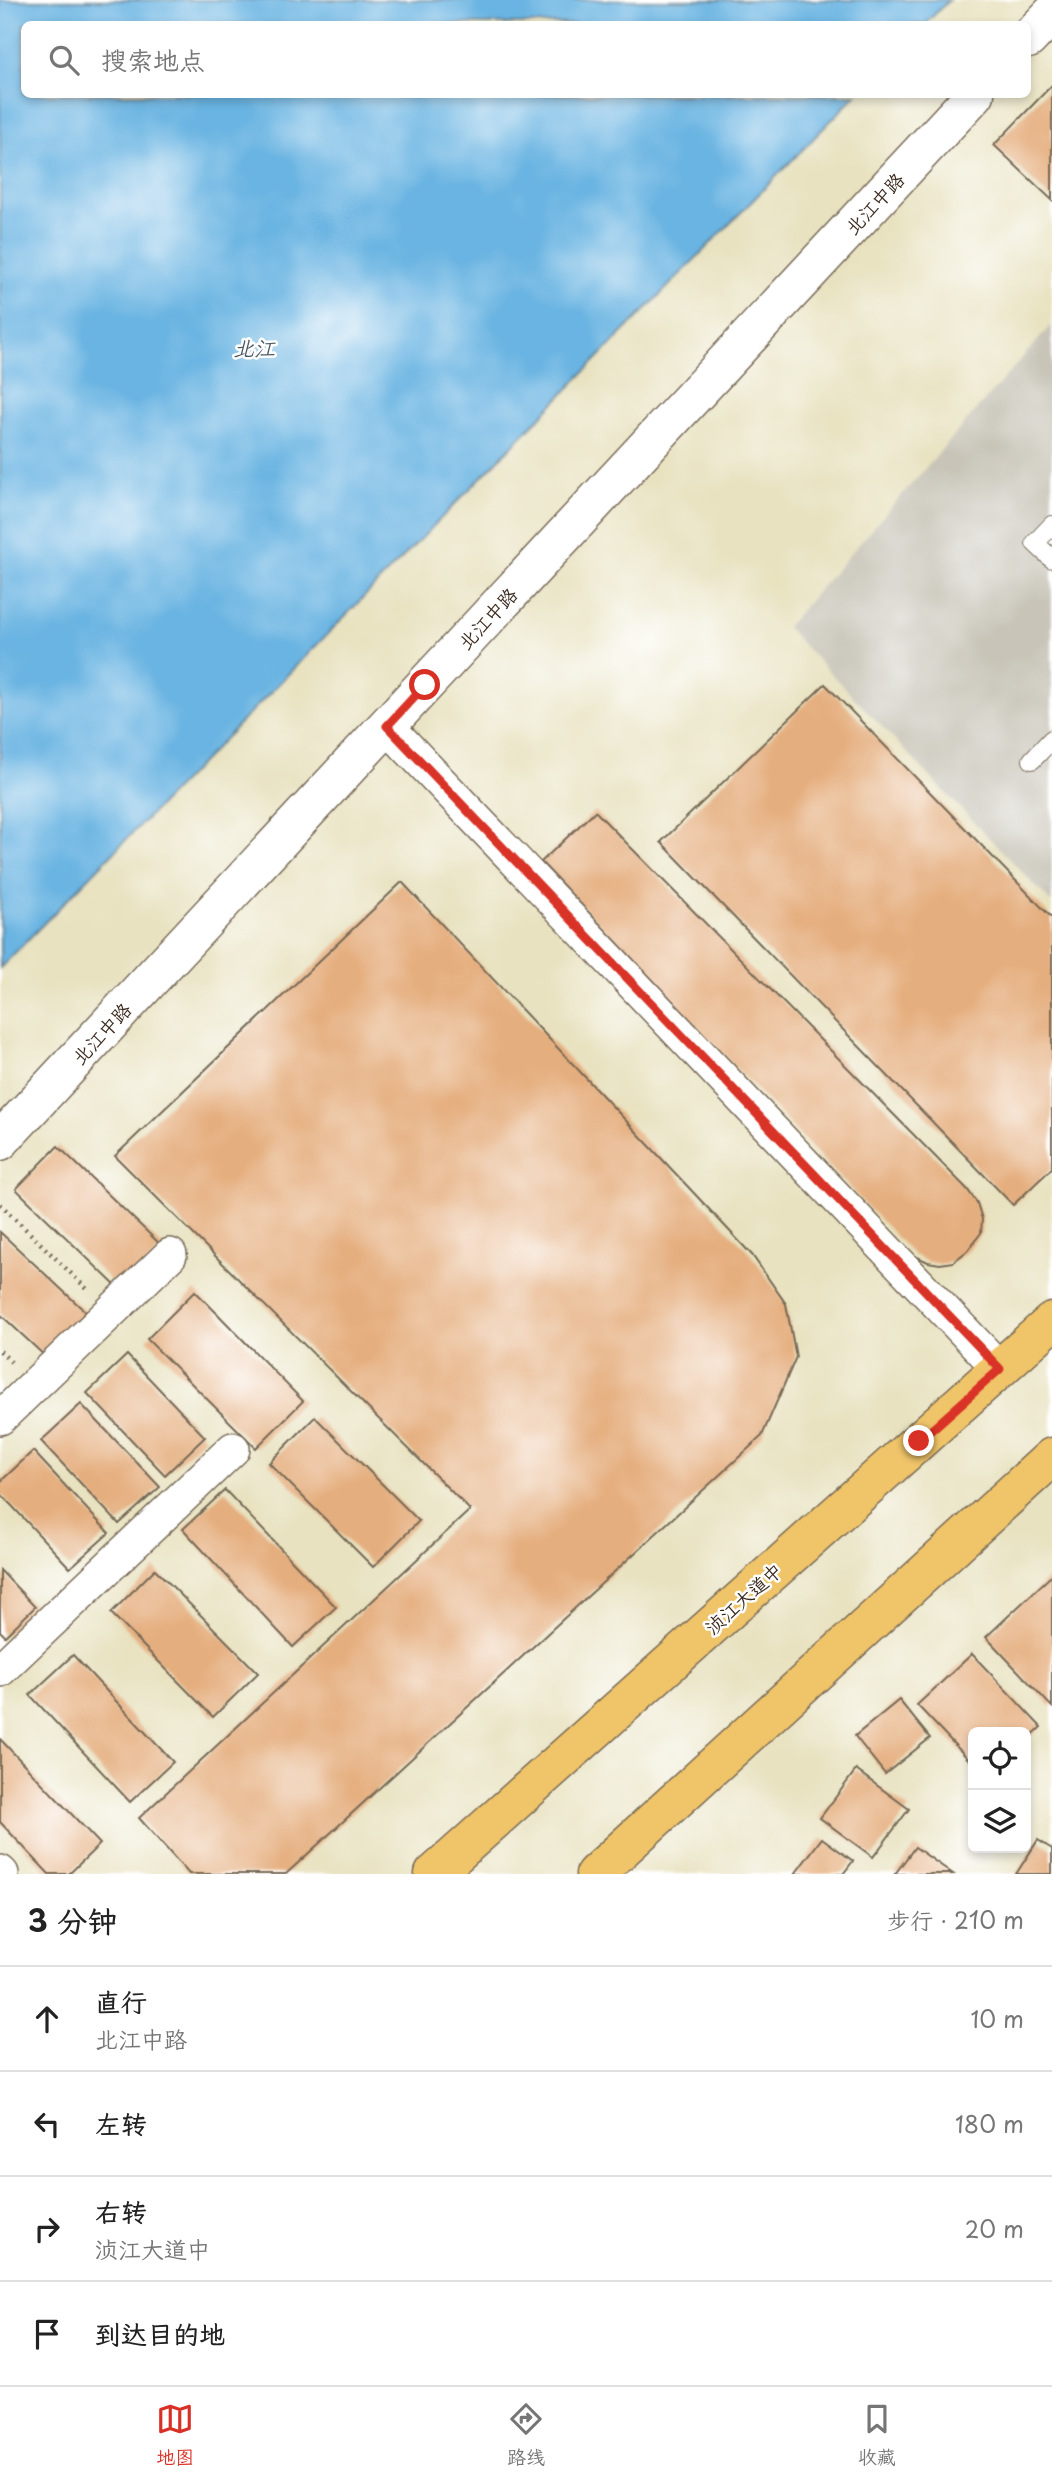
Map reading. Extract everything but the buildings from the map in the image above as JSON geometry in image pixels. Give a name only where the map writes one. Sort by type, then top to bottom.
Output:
[{"type":"main road","name":"浈江大道中","points":[[434,1874],[1052,1322]]},
{"type":"main road","points":[[595,1874],[1052,1457]]},
{"type":"street","points":[[1031,35],[1052,14]]},
{"type":"street","name":"北江中路","points":[[0,1141],[971,98]]},
{"type":"street","points":[[387,726],[1000,1369]]},
{"type":"street","points":[[0,1418],[170,1255]]},
{"type":"street","points":[[0,1670],[233,1449]]},
{"type":"lane","points":[[1052,525],[1035,543],[1052,559]]},
{"type":"lane","points":[[1032,760],[1052,738]]},
{"type":"path","points":[[0,1204],[111,1312]]},
{"type":"shaded area","points":[[1052,324],[1052,903],[786,627]]},
{"type":"water","name":"北江","points":[[0,0],[949,0],[928,21],[21,21],[21,98],[853,98],[0,968]]},
{"type":"route","points":[[425,685],[387,726],[1000,1369],[919,1441]]}]
